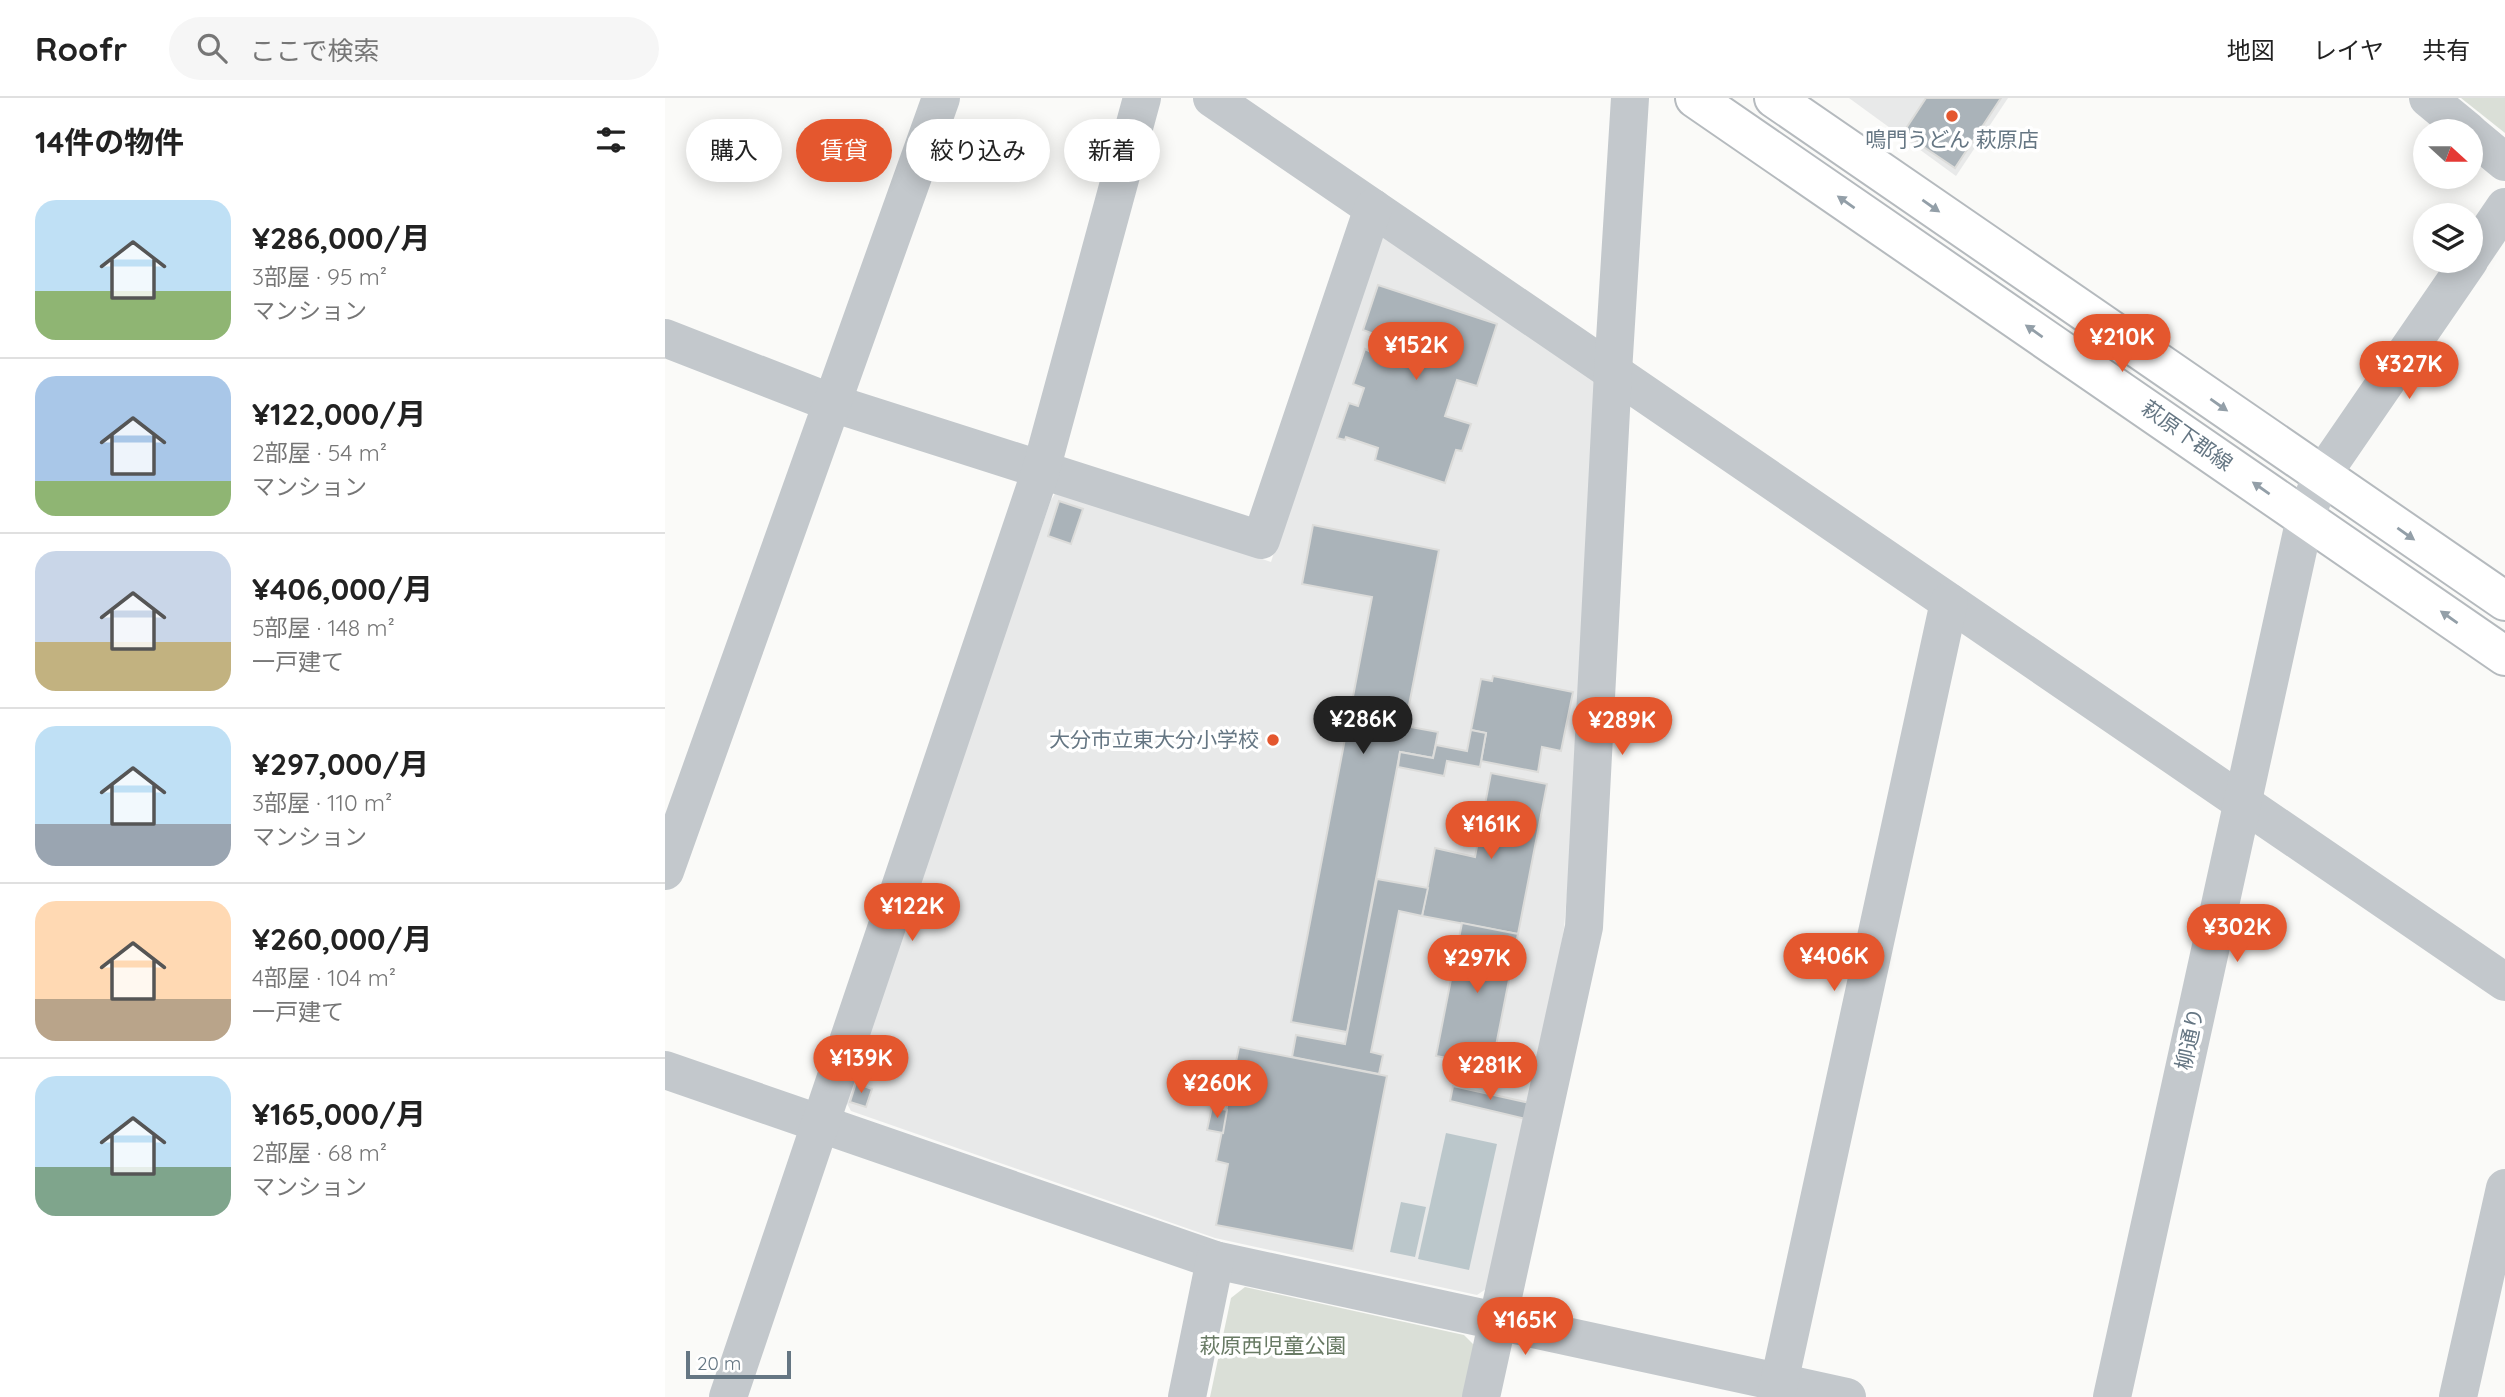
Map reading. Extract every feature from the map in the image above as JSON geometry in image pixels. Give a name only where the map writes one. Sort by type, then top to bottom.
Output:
[{"type":"main road","name":"萩原下郡線","points":[[1695,98],[2505,656]]},
{"type":"main road","name":"萩原下郡線","points":[[1773,98],[2505,601]]},
{"type":"street","points":[[665,871],[941,98]]},
{"type":"street","points":[[732,1396],[820,1122],[1041,470],[1142,98]]},
{"type":"street","points":[[1212,98],[2505,982]]},
{"type":"street","points":[[1481,1397],[1584,927],[1630,98]]},
{"type":"street","points":[[2428,98],[2453,119]]},
{"type":"street","points":[[2483,144],[2505,162]]},
{"type":"street","points":[[665,338],[832,403],[1261,540],[1373,208]]},
{"type":"street","name":"柳通り","points":[[2483,240],[2505,208]]},
{"type":"street","name":"柳通り","points":[[2112,1397],[2305,518],[2322,475],[2460,273]]},
{"type":"street","points":[[1778,1390],[1949,602]]},
{"type":"street","points":[[665,1070],[1215,1260],[1498,1321],[1778,1390],[1847,1397]]},
{"type":"street","points":[[2458,1397],[2505,1188]]},
{"type":"street","points":[[1187,1397],[1215,1260]]},
{"type":"shaded area","name":"鳴門うどん 萩原店","points":[[1849,98],[2008,98],[1956,176]]},
{"type":"shaded area","name":"大分市立東大分小学校","points":[[1384,233],[1592,373],[1598,388],[1572,839],[1564,928],[1551,1004],[1492,1285],[1477,1295],[1215,1238],[851,1111],[844,1098],[1051,500],[1058,489],[1271,562],[1373,239]]},
{"type":"shaded area","points":[[1446,1133],[1497,1144],[1469,1270],[1418,1259]]},
{"type":"shaded area","points":[[1401,1202],[1426,1207],[1415,1257],[1390,1252]]},
{"type":"green space","points":[[2461,98],[2505,98],[2505,133]]},
{"type":"green space","name":"萩原西児童公園","points":[[1245,1287],[1464,1335],[1478,1349],[1467,1397],[1210,1397],[1231,1298]]},
{"type":"building","name":"鳴門うどん 萩原店","points":[[1926,98],[2001,98],[1955,168],[1903,133]]},
{"type":"building","points":[[1378,285],[1497,324],[1477,386],[1457,380],[1445,416],[1471,424],[1462,451],[1456,450],[1445,483],[1375,460],[1378,448],[1346,437],[1345,440],[1337,438],[1349,403],[1358,406],[1364,388],[1353,384],[1365,349],[1371,352],[1377,335],[1363,330]]},
{"type":"building","points":[[1059,501],[1083,509],[1071,544],[1048,536]]},
{"type":"building","points":[[1313,525],[1439,550],[1405,726],[1438,732],[1433,758],[1400,752],[1347,1032],[1291,1022],[1372,597],[1302,584]]},
{"type":"building","points":[[1493,676],[1573,692],[1561,751],[1542,747],[1538,772],[1481,761],[1486,733],[1471,730],[1481,679],[1492,681]]},
{"type":"building","points":[[1471,730],[1486,733],[1480,767],[1447,761],[1444,776],[1398,767],[1400,752],[1433,758],[1436,745],[1467,751]]},
{"type":"building","points":[[1491,773],[1547,784],[1518,934],[1422,916],[1435,848],[1475,857]]},
{"type":"building","points":[[1377,879],[1428,888],[1422,916],[1399,911],[1371,1052],[1383,1055],[1379,1074],[1292,1057],[1296,1035],[1345,1044]]},
{"type":"building","points":[[1462,923],[1518,934],[1492,1066],[1436,1056]]},
{"type":"building","points":[[1239,1047],[1387,1076],[1353,1251],[1216,1225],[1228,1164],[1216,1161]]},
{"type":"building","points":[[856,1083],[872,1089],[866,1107],[850,1102]]},
{"type":"building","points":[[1453,1086],[1530,1103],[1526,1119],[1450,1101]]},
{"type":"building","points":[[1212,1107],[1227,1110],[1223,1133],[1207,1130]]},
{"type":"place","name":"鳴門うどん 萩原店","points":[[1952,116]]},
{"type":"place","name":"大分市立東大分小学校","points":[[1273,740]]}]
